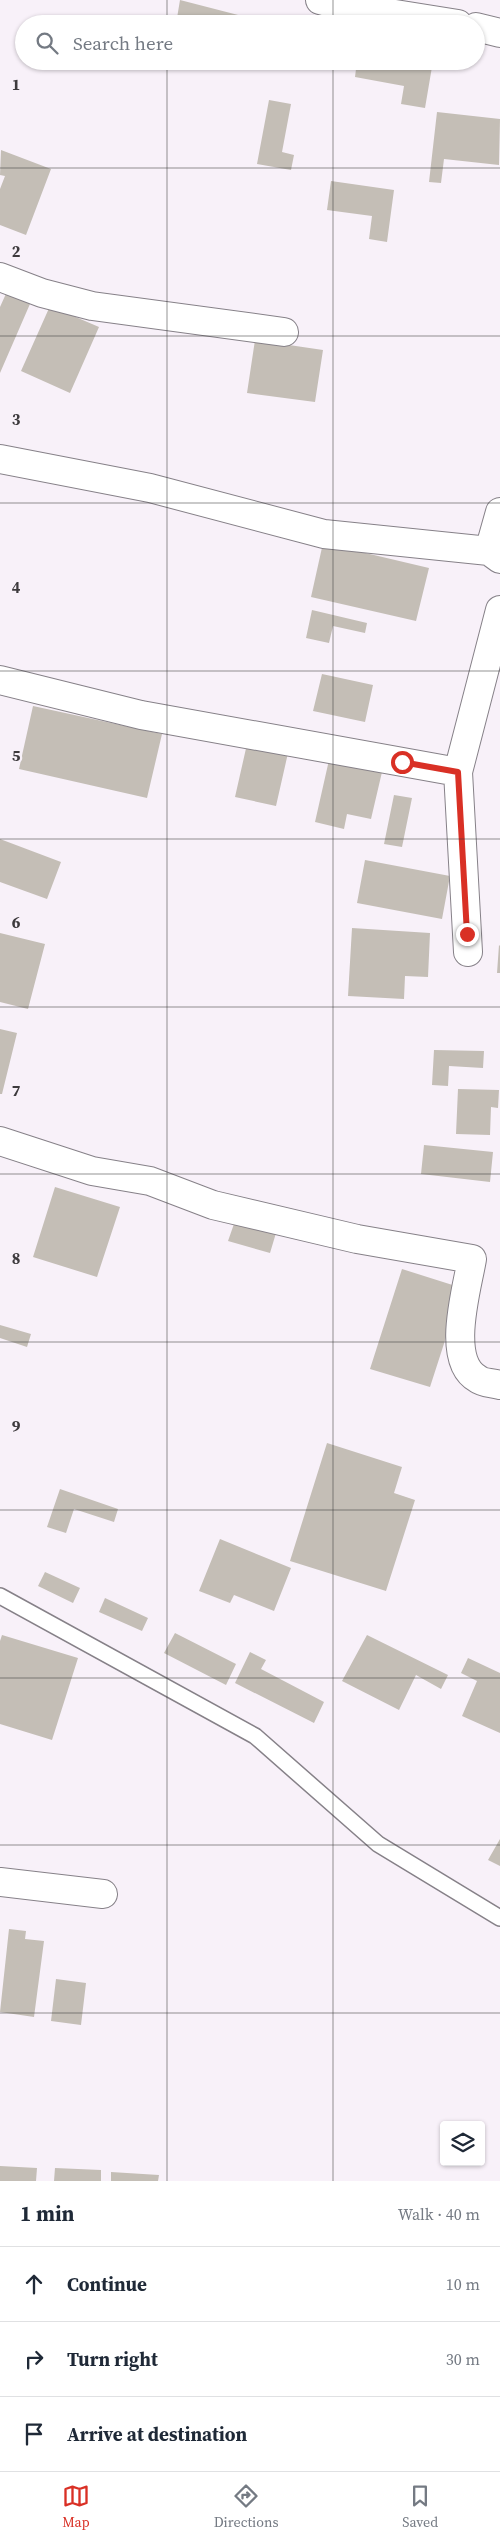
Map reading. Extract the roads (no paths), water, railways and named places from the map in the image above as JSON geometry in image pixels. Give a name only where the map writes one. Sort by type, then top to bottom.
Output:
[{"type":"street","points":[[320,0],[338,5],[401,15]]},
{"type":"street","points":[[485,29],[500,33]]},
{"type":"street","points":[[0,276],[42,293],[92,306],[284,332]]},
{"type":"street","points":[[0,459],[150,488],[324,534],[494,555],[500,512]]},
{"type":"street","points":[[468,952],[458,772],[500,610]]},
{"type":"street","points":[[0,680],[141,715],[458,772]]},
{"type":"street","points":[[0,1141],[92,1171],[150,1181],[213,1205],[357,1239],[472,1259],[459,1335],[462,1360],[477,1379],[500,1385]]},
{"type":"street","points":[[0,1882],[103,1894]]},
{"type":"lane","points":[[0,1596],[255,1736],[378,1844],[500,1918]]}]
